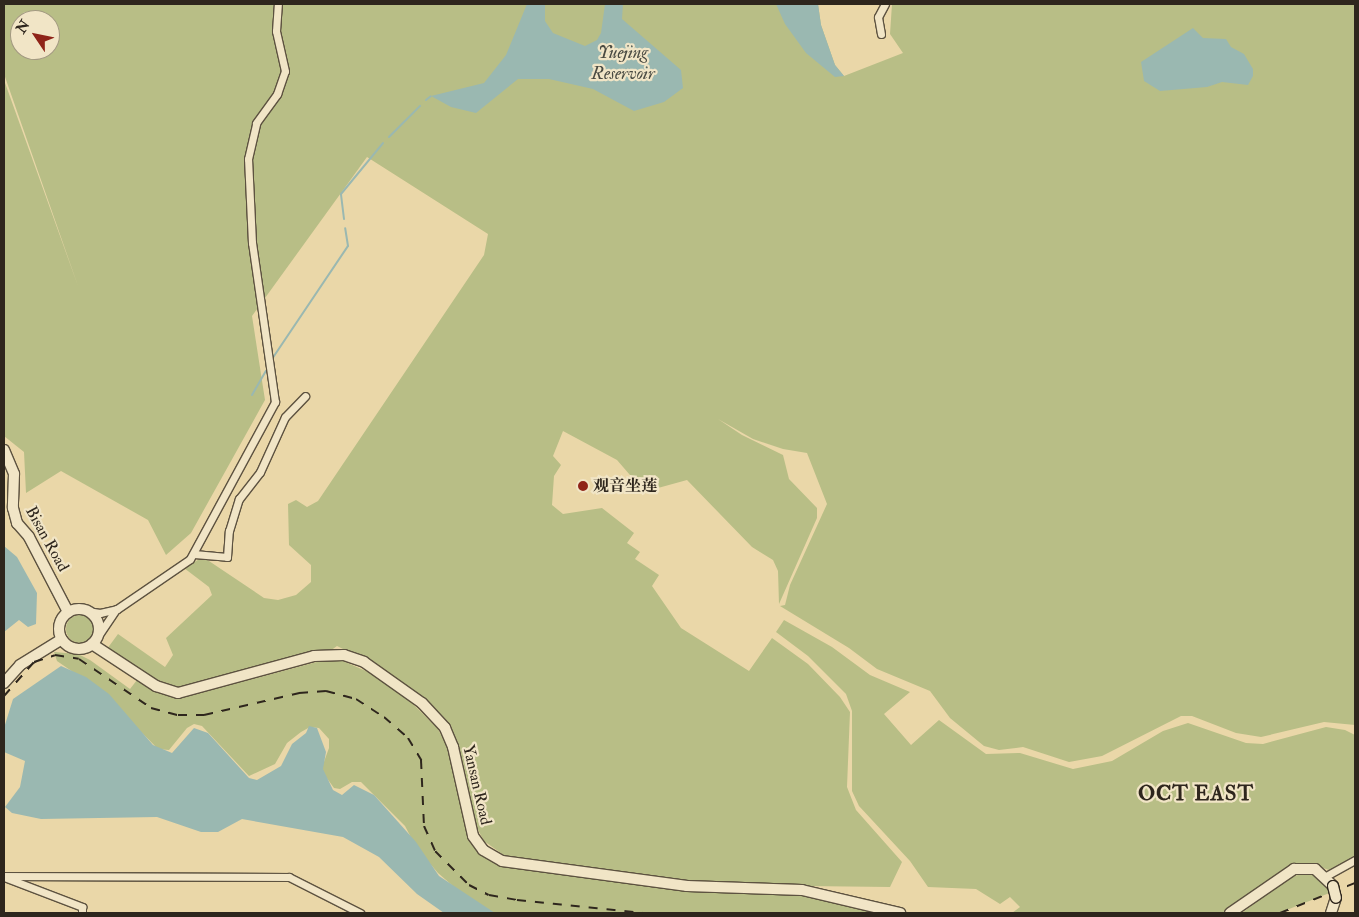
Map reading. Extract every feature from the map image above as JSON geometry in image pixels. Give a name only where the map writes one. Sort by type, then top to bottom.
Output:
[{"type":"main road","name":"Bisan Road","points":[[4,450],[14,474],[13,508],[17,523],[29,537],[68,612]]},
{"type":"main road","points":[[87,611],[98,621],[95,640],[78,649],[62,639],[60,625],[68,612],[87,611]]},
{"type":"main road","points":[[4,683],[20,664],[62,639]]},
{"type":"main road","name":"Yansan Road","points":[[95,640],[156,686],[178,693],[314,656],[344,655],[364,662],[422,703],[444,728],[453,746],[473,836],[483,850],[502,861],[687,886],[802,890],[900,913]]},
{"type":"main road","points":[[1230,913],[1294,869],[1310,868],[1326,876],[1333,886],[1336,898],[1331,913]]},
{"type":"street","points":[[87,611],[100,613],[116,609],[178,569],[194,554],[217,505],[275,402],[252,243],[248,158],[256,123],[277,94],[285,71],[276,31],[278,4]]},
{"type":"street","points":[[881,34],[878,17],[885,4]]},
{"type":"street","points":[[194,554],[227,557],[229,531],[239,499],[260,472],[285,417],[305,396]]},
{"type":"street","points":[[95,640],[116,609]]},
{"type":"street","points":[[1326,876],[1355,860]]},
{"type":"street","points":[[4,876],[82,908],[82,913]]},
{"type":"street","points":[[4,876],[289,877],[360,913]]},
{"type":"green space","points":[[4,4],[818,4],[821,25],[835,65],[844,76],[903,53],[890,34],[892,4],[1355,4],[1355,725],[1324,722],[1261,737],[1236,733],[1192,716],[1181,716],[1102,756],[1069,762],[1023,747],[999,750],[984,746],[950,718],[930,691],[877,669],[849,648],[780,606],[785,605],[790,585],[827,504],[807,453],[783,449],[753,439],[718,419],[742,435],[783,455],[789,479],[817,508],[817,518],[779,604],[778,571],[773,560],[752,547],[687,480],[658,488],[647,487],[636,482],[617,460],[563,431],[553,456],[561,465],[554,476],[552,505],[563,514],[602,508],[634,533],[627,543],[640,552],[635,559],[659,575],[652,586],[681,628],[749,671],[772,638],[808,664],[840,697],[850,712],[847,787],[856,810],[902,862],[890,887],[731,885],[660,880],[520,861],[505,856],[484,841],[477,828],[463,763],[445,720],[432,705],[387,671],[337,646],[330,651],[180,689],[153,678],[107,649],[118,634],[165,667],[173,655],[166,638],[212,595],[209,587],[184,568],[203,557],[264,598],[278,600],[296,595],[311,582],[311,565],[289,545],[288,504],[296,500],[307,507],[318,501],[484,255],[488,234],[367,157],[252,316],[265,400],[191,533],[166,555],[148,520],[61,471],[26,493],[24,452],[4,436],[4,80],[78,286],[4,74]]},
{"type":"green space","points":[[80,615],[90,619],[94,629],[90,639],[80,643],[70,639],[66,629],[70,619]]},
{"type":"green space","points":[[784,620],[832,647],[870,675],[910,692],[884,714],[911,745],[939,720],[986,754],[1020,753],[1073,769],[1112,761],[1163,731],[1188,723],[1246,743],[1263,744],[1326,727],[1345,730],[1355,735],[1355,859],[1329,870],[1312,864],[1301,864],[1228,913],[1012,913],[1020,907],[1010,897],[1000,904],[976,889],[928,887],[910,861],[859,806],[852,791],[852,711],[846,694],[808,656],[776,632]]},
{"type":"green space","points":[[54,652],[78,654],[90,660],[130,689],[137,680],[173,698],[185,697],[324,660],[343,661],[375,675],[413,704],[438,729],[450,752],[468,832],[499,863],[680,890],[799,893],[881,913],[491,913],[461,893],[438,873],[416,847],[405,826],[361,782],[352,782],[340,789],[334,788],[321,770],[329,748],[329,739],[319,728],[310,727],[301,732],[287,743],[275,764],[249,776],[202,726],[194,724],[187,728],[169,750],[158,749],[102,692],[57,661]]},
{"type":"green space","points":[[1303,873],[1316,874],[1332,892],[1279,913],[1242,913],[1285,880]]},
{"type":"water","name":"Yuejing Reservoir","points":[[527,4],[545,4],[545,21],[553,33],[585,46],[597,40],[601,33],[605,4],[623,4],[622,19],[681,70],[683,88],[664,102],[634,111],[593,89],[549,79],[518,79],[476,113],[451,107],[431,96],[484,83],[506,55]]},
{"type":"water","points":[[776,4],[818,4],[821,25],[835,65],[844,76],[835,77],[806,53],[785,24]]},
{"type":"water","points":[[1193,28],[1203,38],[1226,39],[1231,47],[1244,54],[1253,69],[1253,76],[1248,85],[1222,82],[1207,87],[1160,91],[1144,81],[1141,62]]},
{"type":"water","points":[[4,546],[17,557],[37,593],[36,624],[28,627],[19,620],[4,632]]},
{"type":"water","points":[[61,666],[86,677],[109,694],[153,745],[172,753],[194,728],[208,733],[249,778],[257,780],[281,766],[292,744],[306,733],[309,726],[317,728],[326,752],[323,769],[333,790],[342,795],[354,785],[374,795],[416,842],[439,876],[495,913],[444,913],[417,894],[379,857],[343,837],[242,819],[218,832],[201,832],[157,817],[41,819],[12,813],[5,807],[20,787],[25,761],[4,752],[4,728],[13,699]]},
{"type":"waterway","points":[[426,100],[431,96]]},
{"type":"waterway","points":[[389,137],[420,106]]},
{"type":"waterway","points":[[344,219],[341,194],[383,143]]},
{"type":"waterway","points":[[272,359],[348,246],[345,228]]},
{"type":"waterway","points":[[252,395],[266,371]]},
{"type":"railway","points":[[4,696],[34,662],[55,655],[79,659],[151,708],[178,715],[204,715],[299,693],[326,691],[356,699],[384,717],[408,738],[421,760],[424,826],[435,851],[469,885],[489,895],[517,900],[643,913]]},
{"type":"railway","points":[[1280,913],[1355,883]]},
{"type":"place","name":"观音坐莲","points":[[583,486]]},
{"type":"district","name":"OCT EAST","points":[[1196,794]]}]
